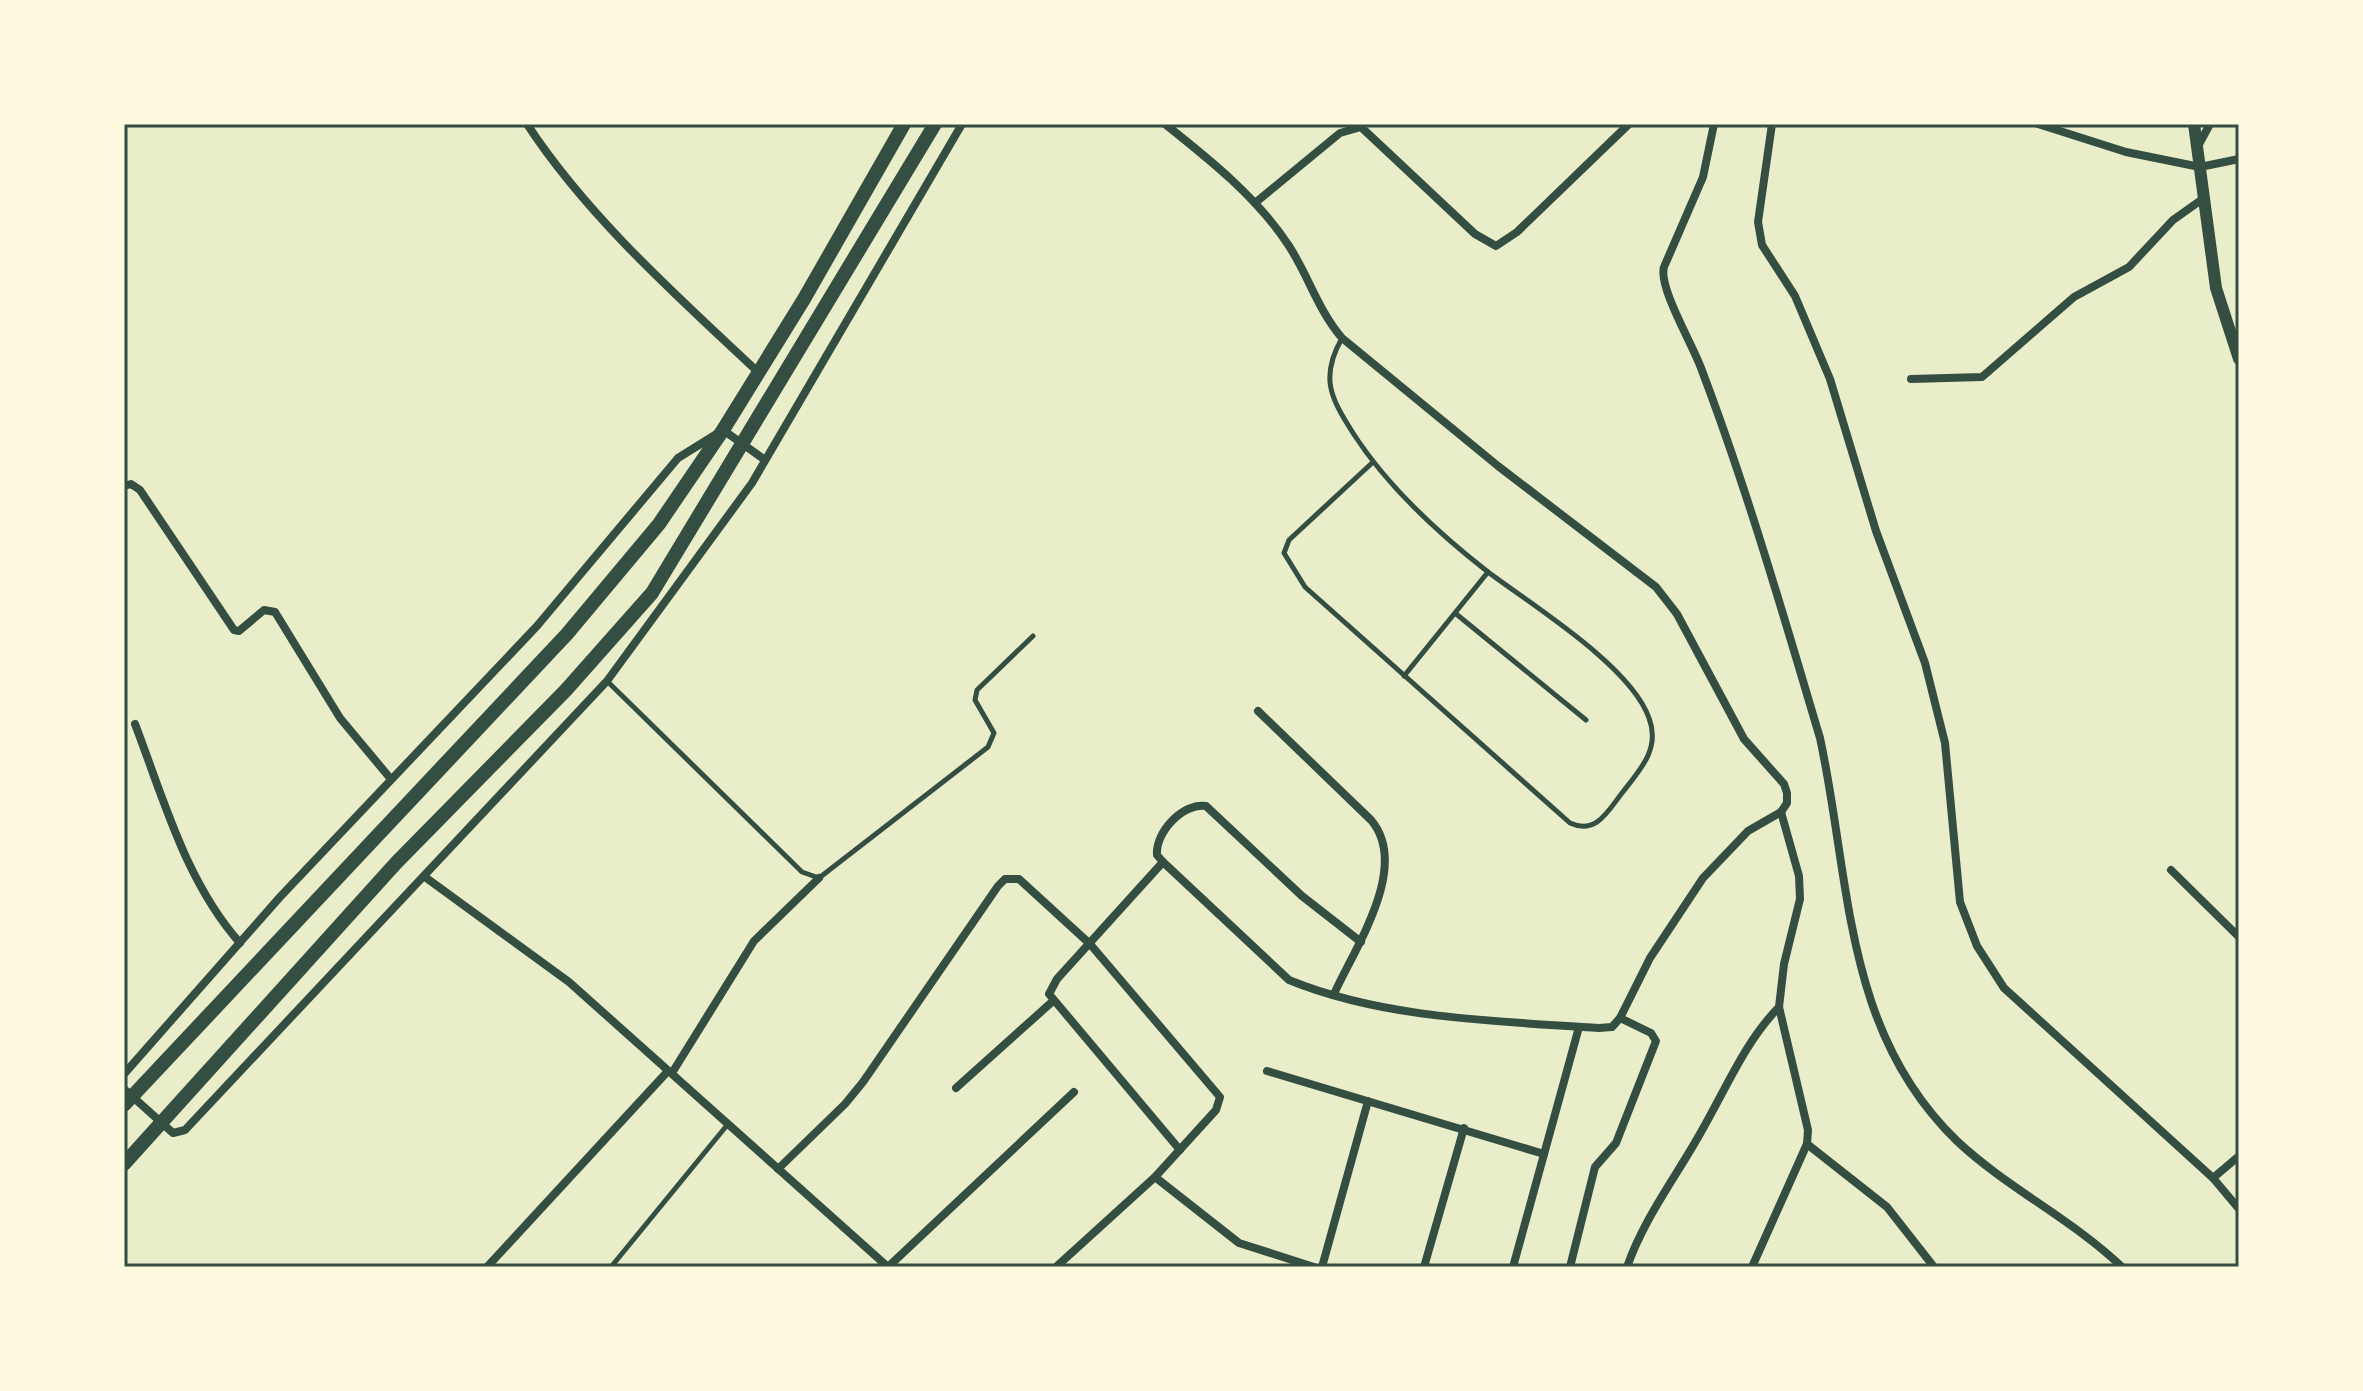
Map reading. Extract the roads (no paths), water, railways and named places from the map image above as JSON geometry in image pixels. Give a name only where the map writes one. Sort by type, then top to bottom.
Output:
[{"type":"main road","points":[[124,1105],[567,634],[659,524],[723,430],[904,124]]},
{"type":"main road","points":[[124,1164],[396,863],[566,690],[652,593],[935,124]]},
{"type":"street","points":[[527,124],[559,167],[660,279],[758,372]]},
{"type":"street","points":[[124,1089],[173,1133],[185,1130],[607,681],[726,523],[962,124]]},
{"type":"street","points":[[1165,124],[1255,203],[1288,244],[1326,320],[1342,338],[1498,466],[1656,587],[1677,614],[1744,739],[1784,784],[1787,803],[1781,812],[1748,831],[1703,878],[1650,958],[1620,1018],[1612,1027],[1579,1027],[1414,1012],[1309,988],[1274,970],[1163,862],[1157,855],[1160,836],[1187,807],[1195,804],[1206,806],[1302,896],[1361,942]]},
{"type":"street","points":[[1255,203],[1340,133],[1361,127],[1475,234],[1496,246],[1517,232],[1629,124]]},
{"type":"street","points":[[1714,124],[1703,177],[1664,267],[1662,280],[1691,340],[1729,441],[1820,738],[1830,785],[1842,880],[1868,999],[1888,1044],[1913,1086],[1957,1140],[2098,1244],[2122,1267]]},
{"type":"street","points":[[1772,124],[1758,222],[1762,245],[1795,296],[1830,379],[1876,531],[1925,663],[1945,743],[1960,902],[1977,946],[2004,988],[2213,1178],[2239,1209]]},
{"type":"street","points":[[2038,124],[2126,152],[2200,167],[2239,159]]},
{"type":"street","points":[[2194,124],[2216,288],[2239,359]]},
{"type":"street","points":[[2197,148],[2210,124]]},
{"type":"street","points":[[1911,379],[1982,377],[2074,297],[2129,267],[2173,220],[2204,198]]},
{"type":"street","points":[[124,1074],[390,778],[537,626],[678,458],[723,430],[765,460]]},
{"type":"street","points":[[124,486],[131,484],[140,490],[234,630],[239,631],[264,610],[275,612],[340,718],[390,778]]},
{"type":"street","points":[[1258,711],[1371,820],[1384,839],[1377,903],[1334,994]]},
{"type":"street","points":[[135,724],[209,907],[240,943]]},
{"type":"street","points":[[1752,1267],[1807,1144],[1808,1130],[1779,1007],[1782,974],[1800,899],[1799,876],[1781,812]]},
{"type":"street","points":[[1163,862],[1049,994],[1180,1150]]},
{"type":"street","points":[[2171,870],[2239,937]]},
{"type":"street","points":[[425,877],[569,982],[888,1267],[1074,1092]]},
{"type":"street","points":[[668,1071],[672,1073],[754,941],[819,878]]},
{"type":"street","points":[[778,1169],[845,1104],[863,1082],[1005,879],[1019,879],[1090,944],[1220,1097],[1216,1110],[1155,1177],[1056,1267]]},
{"type":"street","points":[[956,1088],[1053,1001]]},
{"type":"street","points":[[1627,1267],[1658,1202],[1700,1134],[1749,1043],[1779,1007]]},
{"type":"street","points":[[1570,1267],[1595,1167],[1616,1143],[1656,1041],[1651,1033],[1620,1018]]},
{"type":"street","points":[[1513,1267],[1579,1027]]},
{"type":"street","points":[[487,1267],[668,1071]]},
{"type":"street","points":[[1267,1071],[1544,1154]]},
{"type":"street","points":[[1322,1267],[1368,1101]]},
{"type":"street","points":[[1424,1267],[1464,1128]]},
{"type":"street","points":[[1807,1144],[1887,1207],[1934,1267]]},
{"type":"street","points":[[2213,1178],[2239,1156]]},
{"type":"street","points":[[1155,1177],[1239,1243],[1302,1266],[1314,1267]]},
{"type":"lane","points":[[1342,338],[1329,363],[1327,382],[1342,416],[1372,463],[1488,572],[1556,621],[1618,676],[1639,699],[1650,719],[1653,740],[1648,760],[1600,822],[1579,827],[1570,823],[1305,587],[1284,553],[1300,526],[1372,463]]},
{"type":"lane","points":[[1404,676],[1488,572]]},
{"type":"lane","points":[[1455,613],[1586,720]]},
{"type":"lane","points":[[607,681],[802,872],[819,878],[988,747],[994,733],[975,700],[977,690],[1033,636]]},
{"type":"lane","points":[[611,1267],[728,1124]]}]
